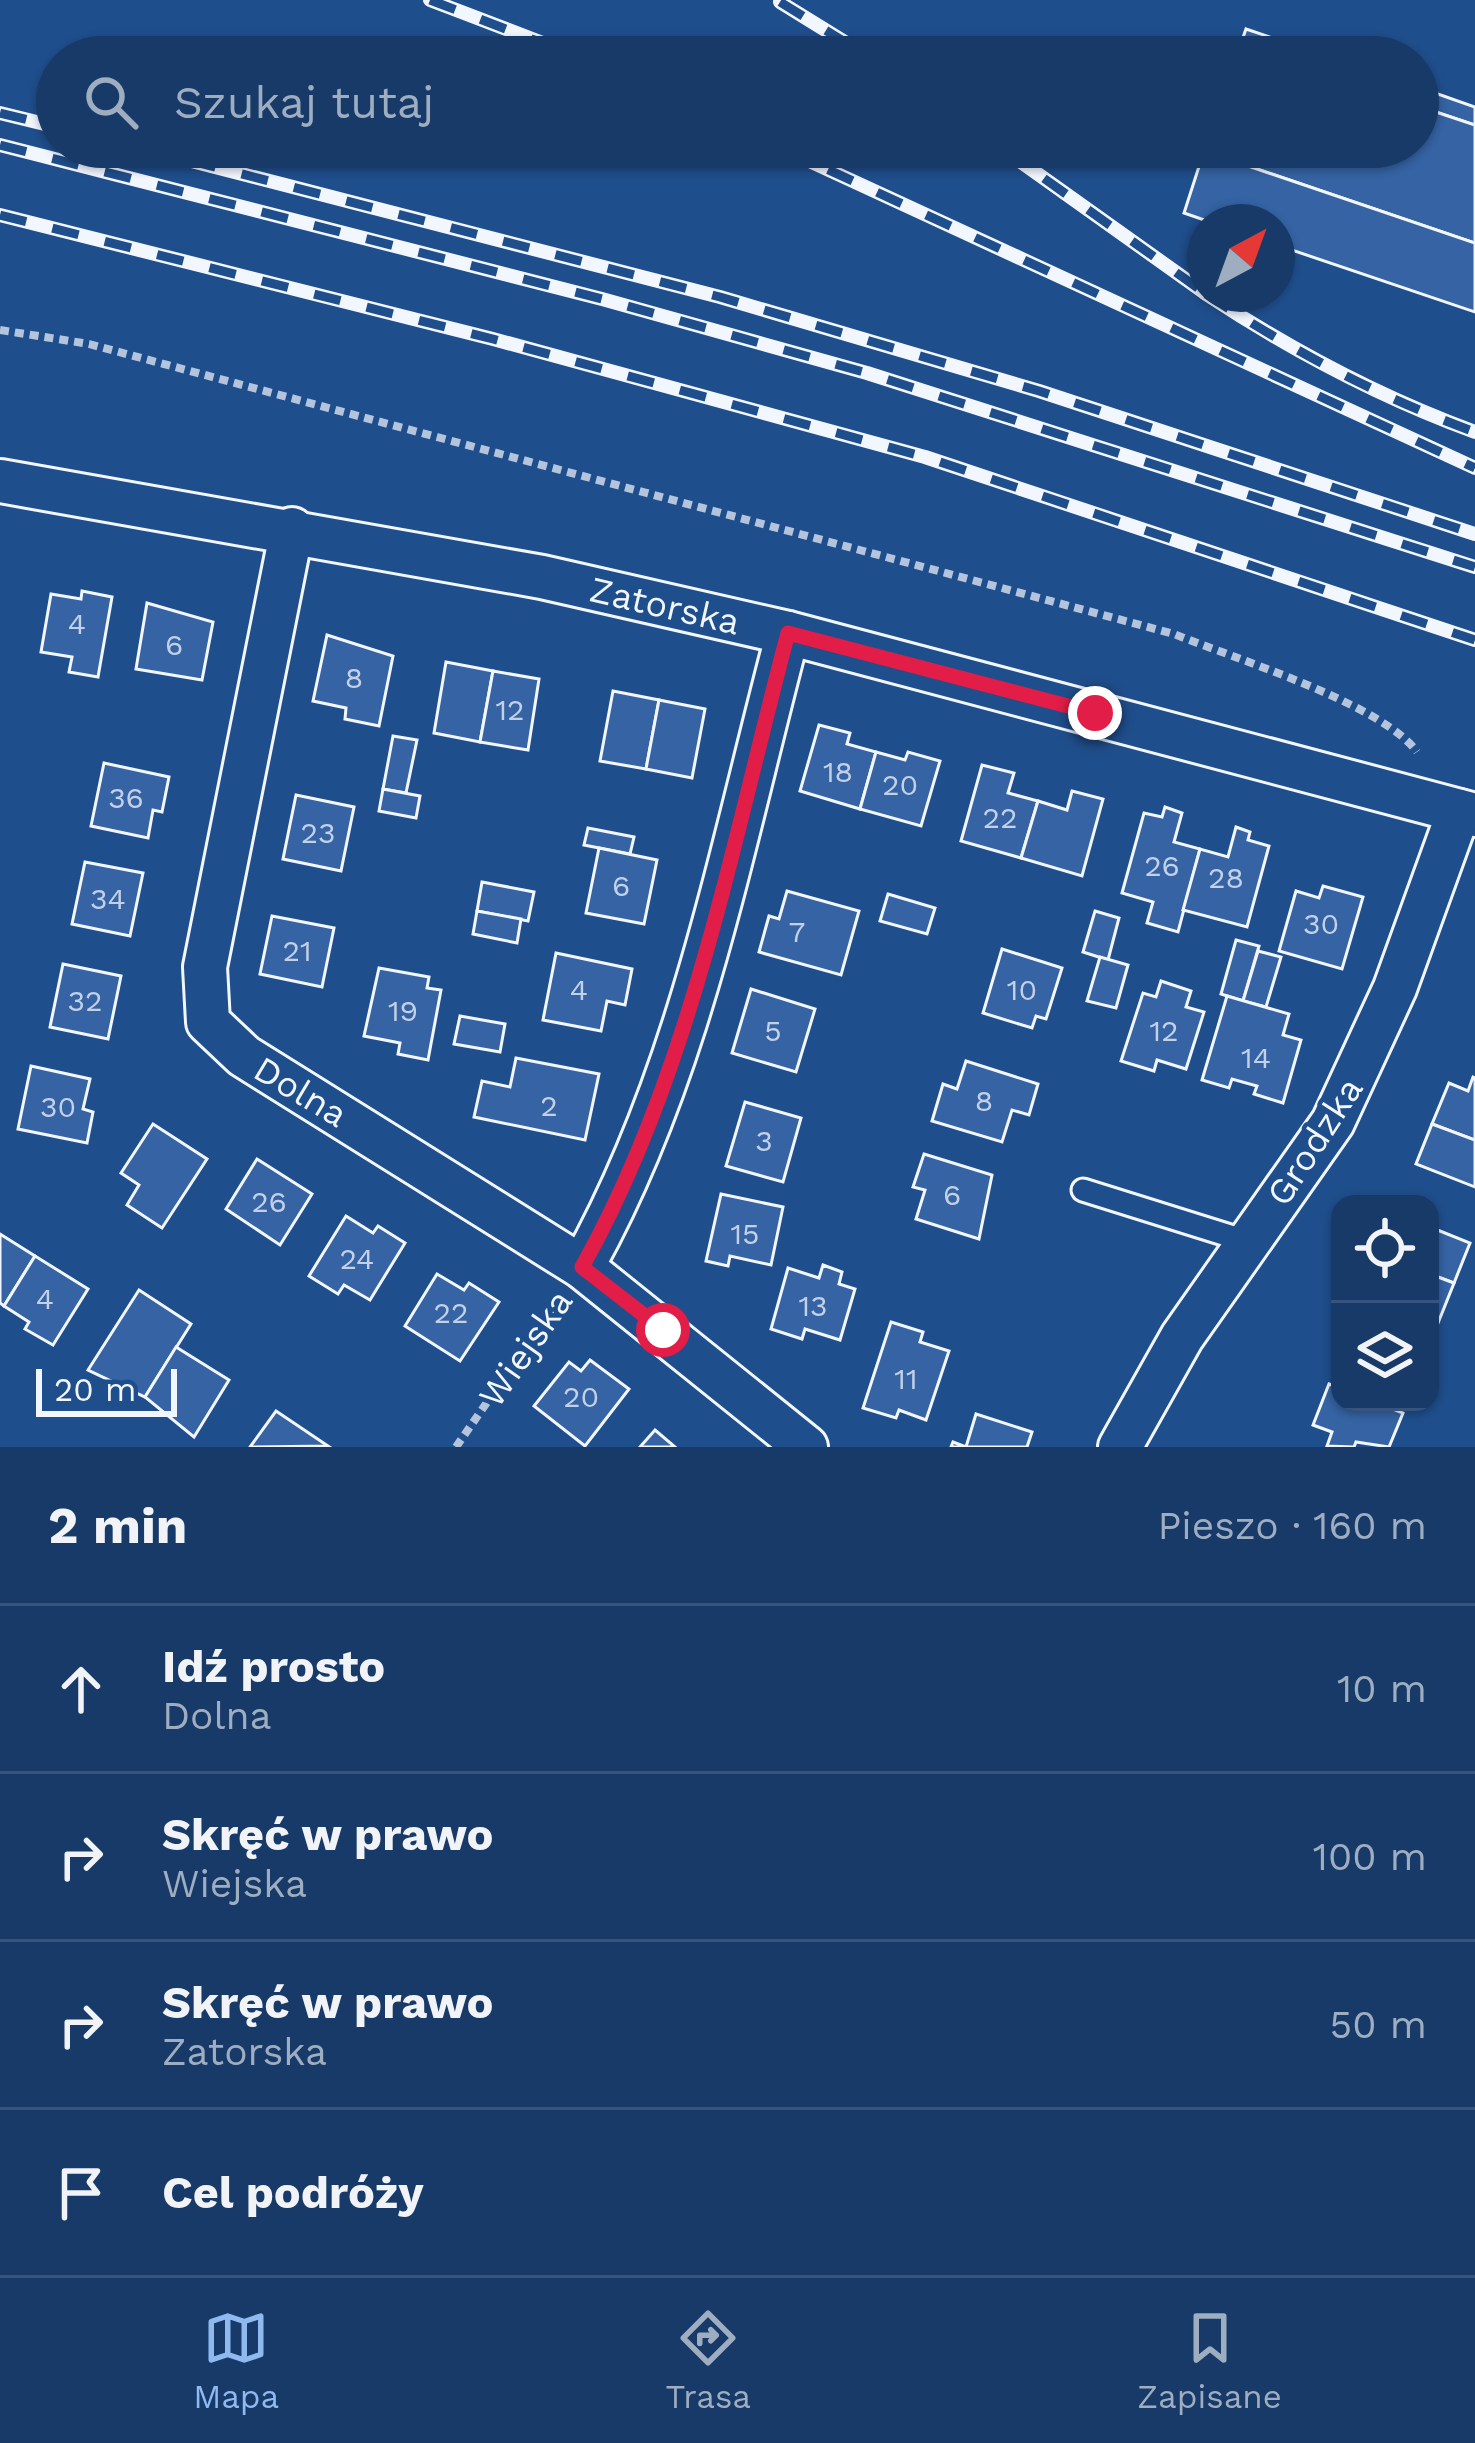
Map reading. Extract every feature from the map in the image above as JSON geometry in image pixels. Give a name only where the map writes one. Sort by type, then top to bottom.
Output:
[{"type":"street","name":"Zatorska","points":[[0,481],[292,529],[788,633],[1467,813]]},
{"type":"street","name":"Dolna","points":[[292,529],[205,968],[203,1013],[214,1030],[244,1056],[582,1267],[806,1447]]},
{"type":"street","name":"Wiejska","points":[[582,1267],[619,1202],[655,1118],[788,633]]},
{"type":"street","name":"Grodzka","points":[[1120,1447],[1160,1372],[1246,1241],[1333,1122],[1369,1053],[1467,813]]},
{"type":"lane","points":[[1083,1190],[1246,1241]]},
{"type":"path","points":[[0,330],[89,344],[1174,634],[1340,701],[1406,737],[1467,813]]},
{"type":"path","name":"Wiejska","points":[[456,1447],[582,1267]]},
{"type":"building","points":[[1439,94],[1475,107],[1475,125],[1439,113]]},
{"type":"building","points":[[1439,113],[1475,125],[1475,243],[1254,168],[1439,168]]},
{"type":"building","points":[[1199,168],[1254,168],[1475,243],[1475,312],[1295,251],[1295,204],[1187,204],[1184,213]]},
{"type":"building","points":[[82,591],[112,597],[98,677],[69,672],[72,657],[41,652],[51,594],[81,599]]},
{"type":"building","points":[[147,603],[213,622],[202,680],[136,669]]},
{"type":"building","points":[[327,635],[393,656],[379,726],[345,719],[346,708],[313,701]]},
{"type":"building","points":[[446,662],[493,671],[480,742],[434,733]]},
{"type":"building","points":[[493,671],[539,679],[528,750],[480,742]]},
{"type":"building","points":[[613,691],[659,700],[646,769],[600,761]]},
{"type":"building","points":[[659,700],[705,709],[692,778],[646,769]]},
{"type":"building","points":[[819,725],[850,733],[847,744],[876,752],[860,809],[800,791]]},
{"type":"building","points":[[393,736],[417,740],[406,793],[383,789]]},
{"type":"building","points":[[876,752],[905,760],[908,752],[940,761],[921,826],[860,809]]},
{"type":"building","points":[[104,763],[169,777],[162,812],[153,810],[148,838],[91,826]]},
{"type":"building","points":[[982,765],[1014,773],[1008,793],[1038,801],[1021,858],[961,841]]},
{"type":"building","points":[[383,789],[420,796],[416,818],[379,811]]},
{"type":"building","points":[[1072,791],[1103,799],[1082,876],[1021,858],[1038,801],[1067,810]]},
{"type":"building","points":[[296,795],[354,807],[341,871],[283,859]]},
{"type":"building","points":[[1165,807],[1182,813],[1174,842],[1200,849],[1178,932],[1147,923],[1153,902],[1122,893],[1144,813],[1162,817]]},
{"type":"building","points":[[1236,827],[1250,832],[1248,840],[1269,846],[1247,927],[1183,910],[1200,849],[1228,857]]},
{"type":"building","points":[[588,828],[634,837],[630,854],[584,845]]},
{"type":"building","points":[[599,848],[657,860],[644,924],[586,913]]},
{"type":"building","points":[[85,862],[143,873],[130,936],[72,924]]},
{"type":"building","points":[[482,882],[534,892],[528,921],[477,911]]},
{"type":"building","points":[[1323,886],[1363,897],[1342,969],[1279,951],[1296,891],[1319,898]]},
{"type":"building","points":[[787,891],[859,911],[841,975],[759,952],[769,916],[779,919]]},
{"type":"building","points":[[888,894],[935,908],[927,934],[880,921]]},
{"type":"building","points":[[477,911],[521,919],[517,943],[473,934]]},
{"type":"building","points":[[1095,911],[1119,918],[1108,960],[1083,952]]},
{"type":"building","points":[[272,916],[334,928],[322,987],[260,974]]},
{"type":"building","points":[[1236,940],[1259,946],[1243,1001],[1221,994]]},
{"type":"building","points":[[1002,949],[1062,968],[1046,1019],[1036,1016],[1032,1028],[983,1013]]},
{"type":"building","points":[[1258,951],[1281,957],[1266,1007],[1243,1001]]},
{"type":"building","points":[[556,953],[632,969],[625,1005],[607,1001],[601,1031],[543,1020]]},
{"type":"building","points":[[1100,957],[1128,965],[1116,1008],[1087,1001]]},
{"type":"building","points":[[63,964],[121,976],[108,1039],[50,1027]]},
{"type":"building","points":[[379,968],[429,977],[427,988],[441,990],[428,1060],[398,1054],[400,1043],[364,1036]]},
{"type":"building","points":[[1161,981],[1191,991],[1186,1007],[1204,1012],[1186,1069],[1157,1060],[1154,1071],[1121,1061],[1143,993],[1156,997]]},
{"type":"building","points":[[751,989],[815,1009],[796,1072],[732,1053]]},
{"type":"building","points":[[1227,996],[1289,1014],[1283,1035],[1301,1040],[1283,1103],[1254,1094],[1257,1086],[1232,1079],[1229,1088],[1202,1080]]},
{"type":"building","points":[[460,1016],[505,1024],[500,1052],[454,1044]]},
{"type":"building","points":[[516,1058],[599,1074],[585,1140],[474,1117],[482,1081],[510,1087]]},
{"type":"building","points":[[966,1061],[1038,1084],[1029,1115],[1012,1110],[1002,1142],[932,1121],[943,1084],[957,1089]]},
{"type":"building","points":[[31,1066],[90,1079],[83,1109],[93,1112],[87,1143],[18,1129]]},
{"type":"building","points":[[1473,1077],[1475,1140],[1432,1124],[1449,1083],[1468,1091]]},
{"type":"building","points":[[745,1102],[801,1118],[783,1182],[726,1166]]},
{"type":"building","points":[[153,1124],[207,1159],[162,1228],[127,1205],[139,1185],[121,1173]]},
{"type":"building","points":[[1432,1124],[1475,1140],[1475,1187],[1416,1164]]},
{"type":"building","points":[[924,1154],[992,1175],[979,1239],[916,1219],[925,1190],[913,1187]]},
{"type":"building","points":[[257,1159],[312,1194],[280,1245],[226,1209]]},
{"type":"building","points":[[721,1194],[783,1207],[771,1265],[730,1256],[728,1266],[706,1261]]},
{"type":"building","points":[[346,1216],[373,1233],[378,1226],[405,1243],[370,1300],[344,1285],[338,1294],[309,1276]]},
{"type":"building","points":[[1439,1231],[1470,1243],[1454,1283],[1439,1277]]},
{"type":"building","points":[[0,1234],[35,1256],[4,1306],[0,1303]]},
{"type":"building","points":[[35,1256],[88,1289],[53,1345],[25,1329],[29,1322],[4,1306]]},
{"type":"building","points":[[823,1265],[842,1272],[839,1284],[855,1289],[840,1340],[805,1329],[802,1339],[771,1329],[788,1268],[819,1278]]},
{"type":"building","points":[[437,1274],[464,1290],[469,1283],[499,1302],[460,1361],[405,1326]]},
{"type":"building","points":[[1439,1277],[1454,1283],[1439,1320]]},
{"type":"building","points":[[139,1290],[191,1324],[145,1397],[88,1370]]},
{"type":"building","points":[[891,1322],[923,1332],[920,1342],[949,1351],[926,1420],[899,1410],[896,1418],[863,1408]]},
{"type":"building","points":[[176,1347],[229,1380],[194,1437],[145,1397]]},
{"type":"building","points":[[590,1360],[629,1389],[585,1446],[534,1406],[569,1362],[581,1371]]},
{"type":"building","points":[[1329,1384],[1331,1411],[1403,1413],[1389,1447],[1356,1442],[1354,1447],[1327,1446],[1332,1432],[1313,1425]]},
{"type":"building","points":[[276,1411],[328,1446],[250,1447]]},
{"type":"building","points":[[976,1414],[1032,1432],[1027,1447],[966,1447]]},
{"type":"building","points":[[655,1430],[675,1447],[640,1447]]},
{"type":"railway","points":[[430,0],[524,36]]},
{"type":"railway","points":[[780,2],[835,36]]},
{"type":"railway","points":[[0,113],[36,122]]},
{"type":"railway","points":[[0,145],[36,154]]},
{"type":"railway","points":[[90,168],[602,299],[867,373],[1475,567]]},
{"type":"railway","points":[[219,168],[720,297],[1039,391],[1475,534]]},
{"type":"railway","points":[[825,168],[1475,468]]},
{"type":"railway","points":[[1029,168],[1187,280]]},
{"type":"railway","points":[[0,215],[493,339],[925,457],[1475,640]]},
{"type":"railway","points":[[1235,312],[1336,371],[1475,432]]},
{"type":"route","points":[[663,1330],[582,1267],[619,1202],[655,1118],[685,1023],[788,633],[1095,713]]}]
